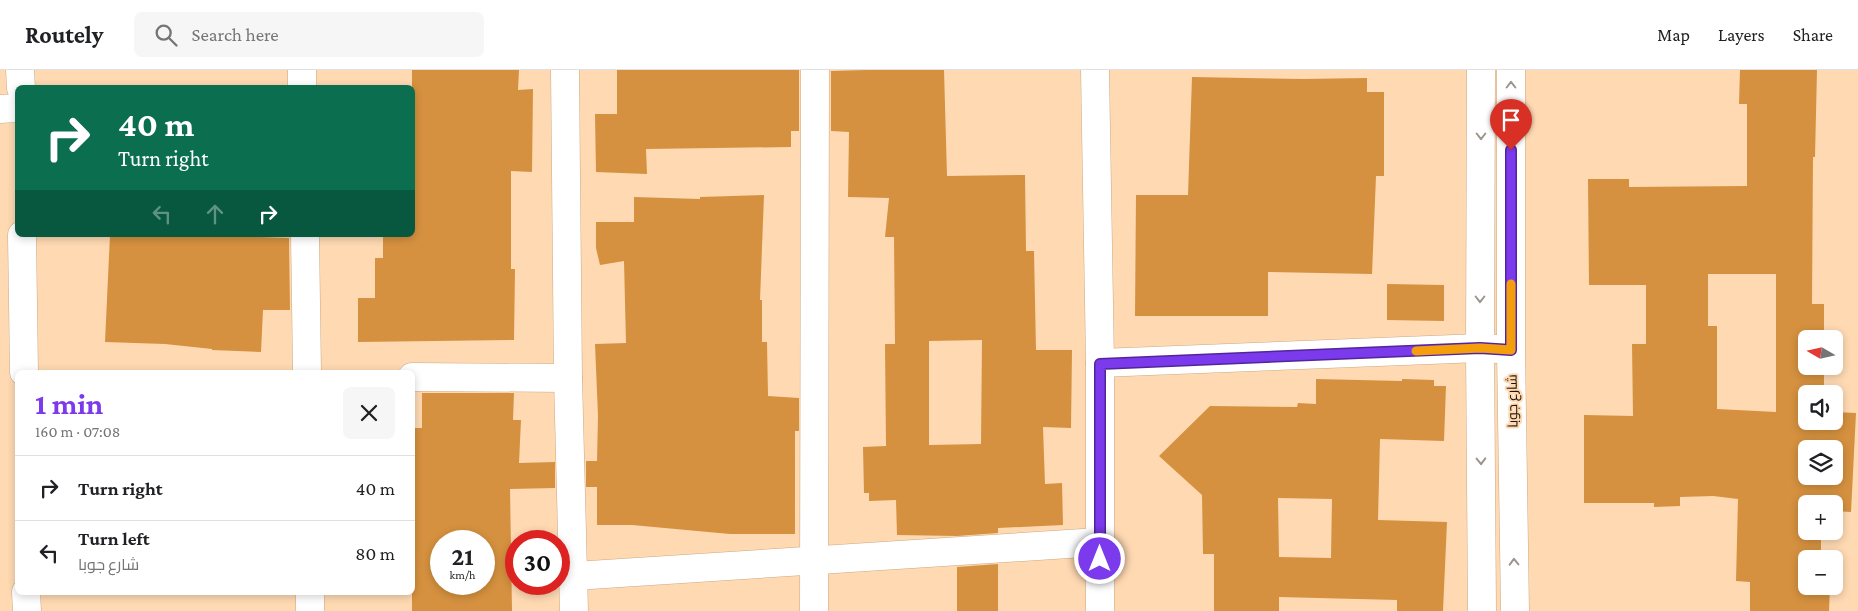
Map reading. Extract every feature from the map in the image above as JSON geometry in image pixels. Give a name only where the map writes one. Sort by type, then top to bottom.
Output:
[{"type":"street","points":[[20,70],[21,85]]},
{"type":"street","points":[[302,70],[302,85]]},
{"type":"street","points":[[565,70],[568,378],[574,611]]},
{"type":"street","points":[[814,611],[815,70]]},
{"type":"street","points":[[1094,70],[1100,364],[1100,611]]},
{"type":"street","points":[[1481,70],[1480,348],[1482,611]]},
{"type":"street","name":"شارع جوبا","points":[[1511,70],[1511,350],[1514,611]]},
{"type":"street","points":[[0,109],[15,108]]},
{"type":"street","points":[[22,237],[24,370]]},
{"type":"street","points":[[305,237],[307,370]]},
{"type":"street","points":[[1100,364],[1480,348],[1511,350]]},
{"type":"street","points":[[415,378],[568,378]]},
{"type":"street","points":[[574,576],[1100,542]]},
{"type":"street","points":[[26,595],[27,611]]},
{"type":"street","points":[[310,595],[310,611]]},
{"type":"building","points":[[412,70],[519,70],[518,90],[533,89],[532,172],[511,171],[511,269],[515,269],[514,340],[358,342],[358,298],[375,298],[375,258],[383,258],[383,237],[415,237],[415,85],[412,85]]},
{"type":"building","points":[[617,70],[799,70],[799,131],[791,131],[791,147],[646,149],[647,174],[596,172],[595,114],[617,114]]},
{"type":"building","points":[[944,70],[947,176],[1025,175],[1026,251],[1034,251],[1036,350],[1072,350],[1071,428],[1043,427],[1045,484],[1062,483],[1063,525],[998,528],[998,533],[957,536],[897,535],[896,500],[869,501],[869,493],[864,493],[863,447],[886,446],[885,344],[895,344],[894,237],[885,237],[889,198],[848,197],[849,132],[831,131],[831,71]],"holes":[[[982,340],[981,444],[929,445],[929,341]]]},
{"type":"building","points":[[1740,70],[1817,70],[1815,157],[1813,157],[1812,304],[1824,304],[1824,330],[1798,330],[1798,375],[1824,375],[1824,385],[1798,385],[1798,430],[1843,430],[1843,412],[1856,413],[1851,512],[1843,512],[1843,495],[1798,495],[1798,540],[1821,540],[1821,550],[1798,550],[1798,595],[1830,595],[1829,611],[1750,611],[1750,582],[1736,581],[1738,499],[1713,496],[1680,497],[1680,506],[1654,507],[1654,503],[1584,503],[1584,415],[1633,416],[1632,344],[1646,344],[1646,285],[1589,285],[1588,179],[1629,179],[1629,187],[1747,186],[1747,104],[1739,104]],"holes":[[[1708,274],[1776,274],[1776,412],[1717,409],[1717,326],[1708,326]]]},
{"type":"building","points":[[1192,77],[1367,78],[1367,92],[1384,92],[1384,176],[1376,176],[1372,274],[1268,272],[1268,316],[1135,316],[1136,195],[1188,195]]},
{"type":"building","points":[[764,195],[760,300],[762,300],[762,342],[767,342],[768,396],[799,398],[799,431],[795,431],[795,534],[730,534],[632,525],[597,525],[597,487],[586,487],[586,461],[597,461],[598,416],[595,344],[626,343],[624,261],[600,265],[596,248],[596,222],[634,222],[634,197],[700,199],[700,197]]},
{"type":"building","points":[[110,237],[289,238],[290,310],[263,310],[261,352],[212,350],[165,344],[105,342]]},
{"type":"building","points":[[1387,284],[1444,285],[1444,321],[1387,320]]},
{"type":"building","points":[[1316,379],[1434,380],[1434,386],[1446,386],[1444,441],[1380,439],[1378,520],[1447,522],[1443,611],[1397,611],[1397,600],[1279,597],[1279,611],[1214,611],[1214,554],[1203,554],[1202,495],[1159,456],[1210,406],[1297,407],[1298,403],[1316,404]],"holes":[[[1278,498],[1332,499],[1331,558],[1279,557]]]},
{"type":"building","points":[[422,393],[514,393],[513,420],[521,420],[519,463],[555,462],[555,488],[510,489],[511,530],[505,530],[505,595],[512,595],[512,611],[412,611],[412,595],[415,595],[415,428],[422,428]]},
{"type":"building","points":[[998,564],[998,611],[957,611],[957,567]]},
{"type":"slow traffic","points":[[1416,351],[1480,348],[1511,350],[1511,284]]},
{"type":"route","points":[[1100,559],[1100,364],[1480,348],[1511,350],[1511,150]]}]
